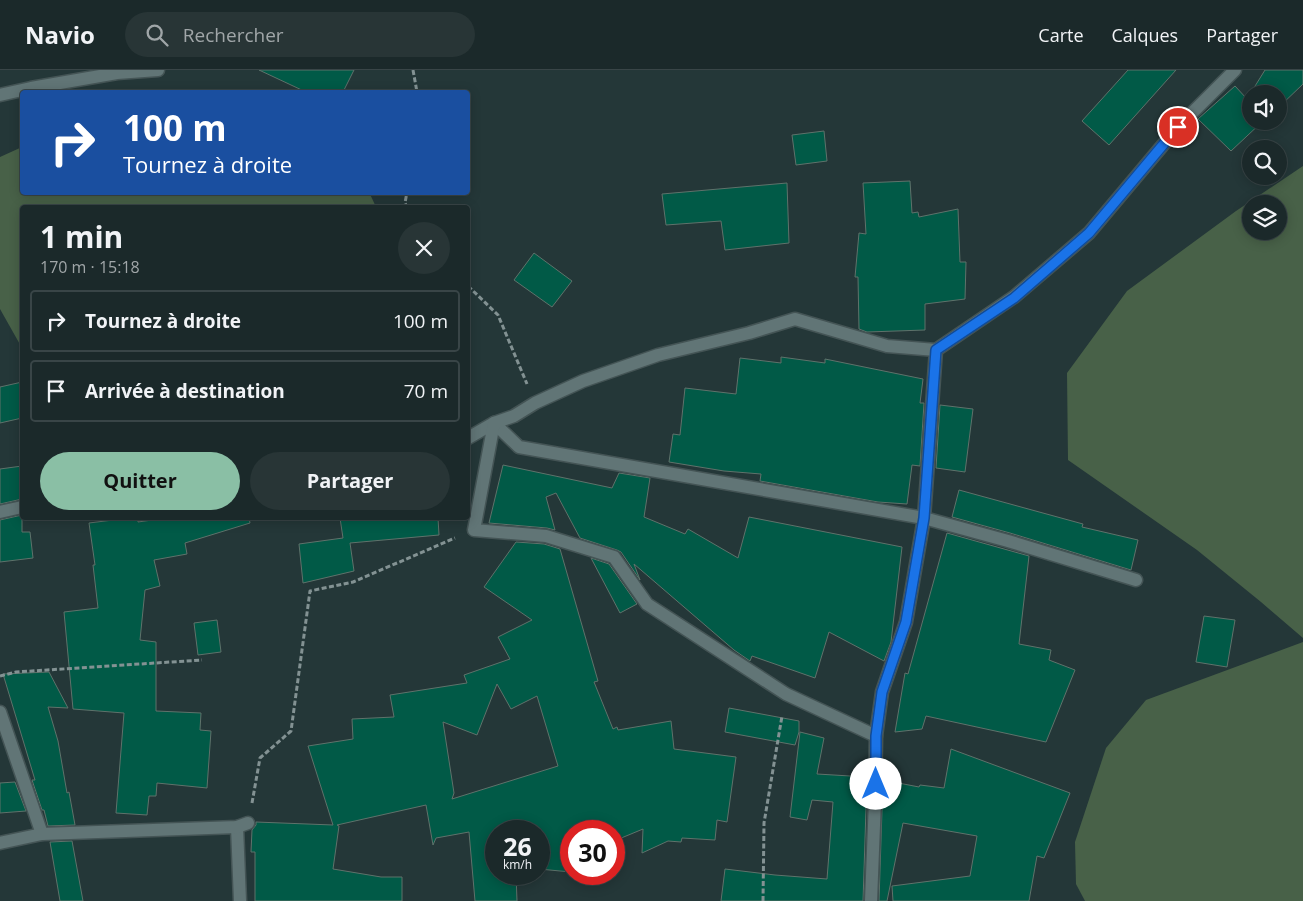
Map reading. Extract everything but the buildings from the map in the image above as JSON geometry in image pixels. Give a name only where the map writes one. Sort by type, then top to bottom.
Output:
[{"type":"street","points":[[22,90],[118,73],[158,70]]},
{"type":"street","points":[[470,437],[494,423],[514,416],[535,403],[582,381],[658,355],[749,333],[795,319],[887,346],[936,350],[1014,298],[1089,233],[1178,127],[1235,70]]},
{"type":"street","points":[[0,95],[20,90]]},
{"type":"street","points":[[871,901],[876,800],[876,736],[882,692],[906,622],[924,518],[936,350]]},
{"type":"street","points":[[494,423],[519,447],[924,518],[1008,541],[1136,580]]},
{"type":"street","points":[[494,423],[474,530],[546,536],[614,556],[647,604],[786,694],[876,736]]},
{"type":"street","points":[[0,512],[20,507]]},
{"type":"street","points":[[0,712],[42,834]]},
{"type":"street","points":[[0,843],[42,834],[243,825],[240,901]]},
{"type":"path","points":[[413,70],[417,90]]},
{"type":"path","points":[[470,288],[498,315],[535,403]]},
{"type":"path","points":[[243,825],[260,758],[291,731],[310,591],[353,582],[474,530]]},
{"type":"path","points":[[0,676],[16,672],[202,660]]},
{"type":"path","points":[[763,901],[764,823],[786,694]]},
{"type":"green space","points":[[20,148],[20,195],[370,195],[375,205],[20,205],[20,344],[0,309],[0,157]]},
{"type":"green space","points":[[1303,166],[1303,638],[1197,550],[1068,460],[1067,373],[1127,291],[1242,207],[1242,240],[1287,240],[1287,195],[1260,195],[1275,185],[1287,185],[1287,177]]},
{"type":"green space","points":[[1303,642],[1303,901],[1085,901],[1076,884],[1075,842],[1106,748],[1146,700]]},
{"type":"route","points":[[876,784],[876,736],[882,692],[906,622],[924,518],[936,350],[1014,298],[1089,233],[1178,127]]}]
